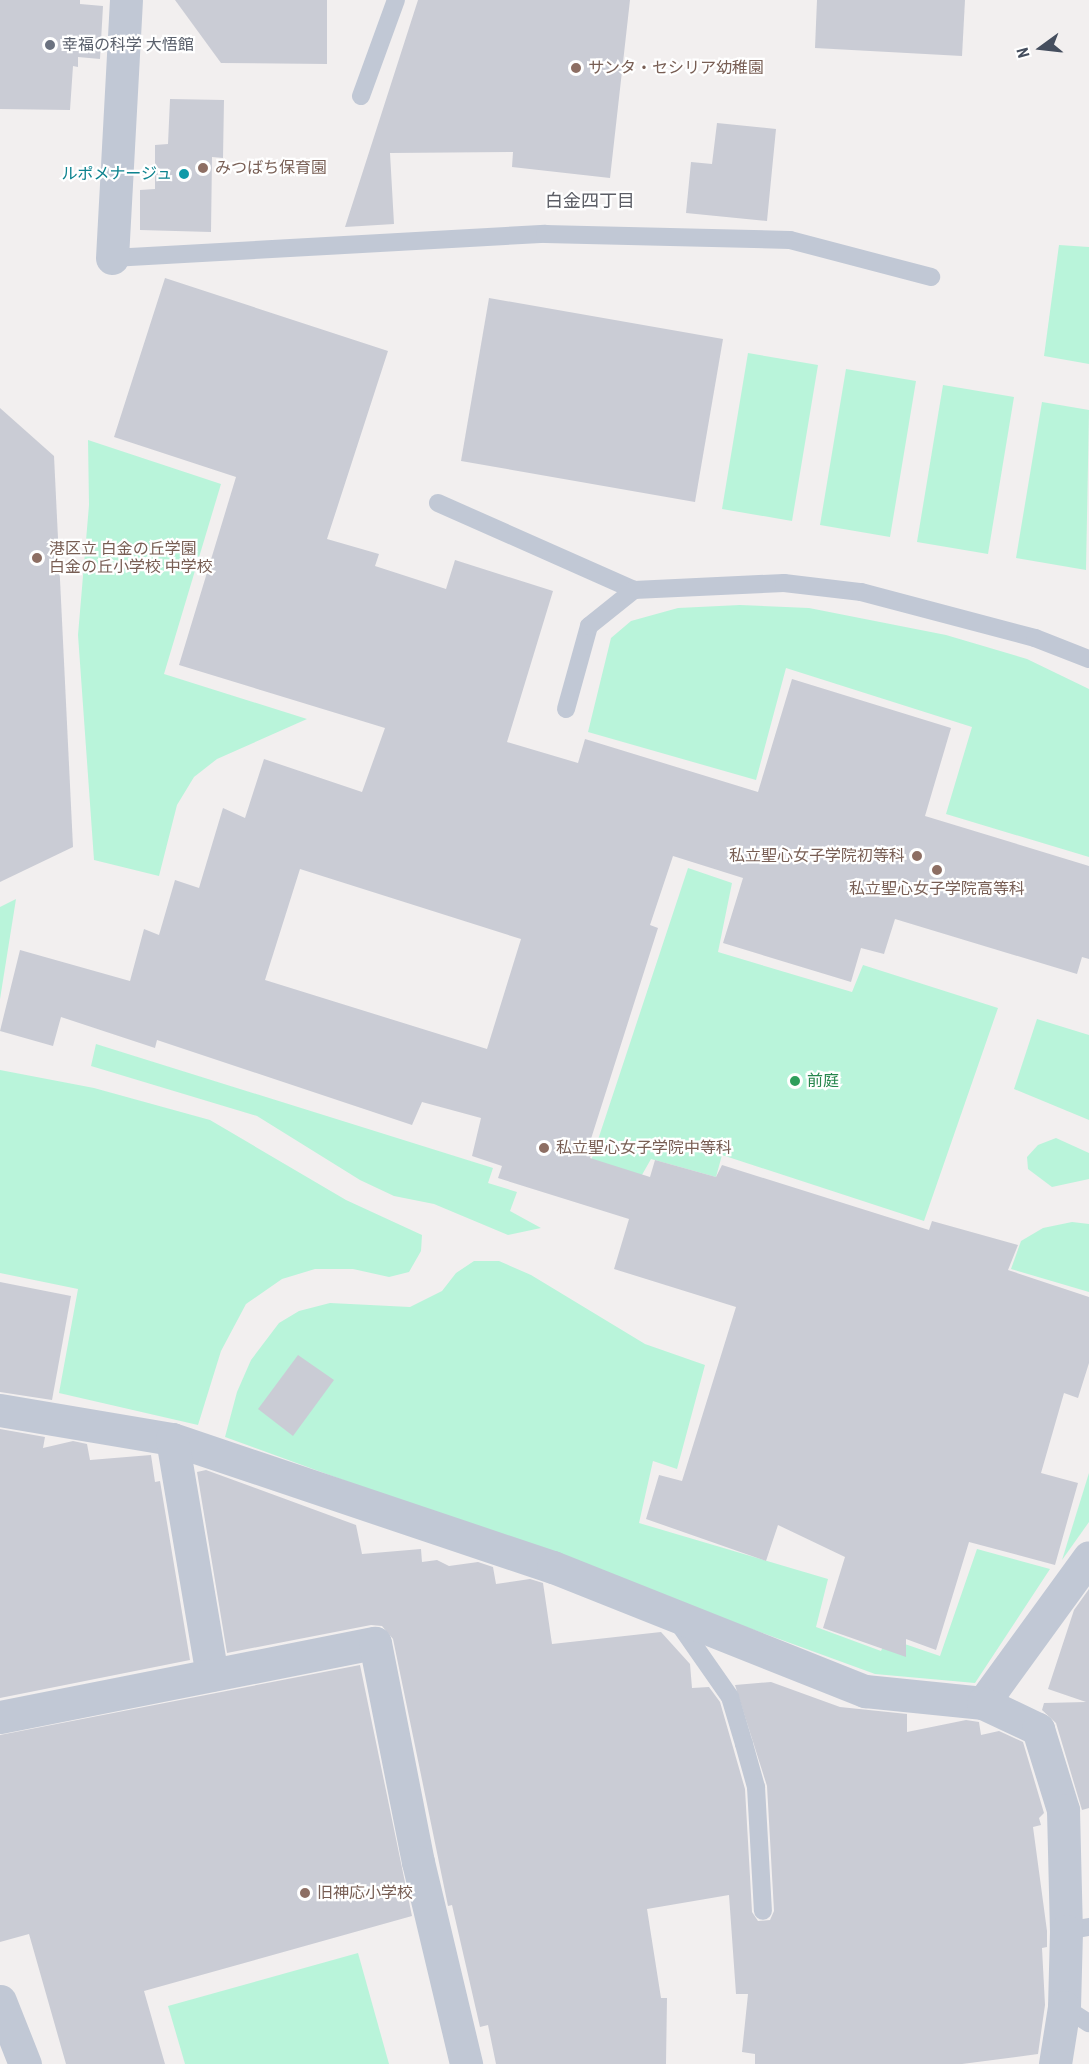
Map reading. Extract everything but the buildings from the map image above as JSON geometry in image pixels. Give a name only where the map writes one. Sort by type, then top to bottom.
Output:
[{"type":"street","points":[[112,258],[126,0]]},
{"type":"street","points":[[0,1410],[172,1439],[553,1567],[865,1691],[983,1703],[1038,1729],[1063,1810],[1078,1929],[1076,2015],[1055,2064]]},
{"type":"street","points":[[172,1439],[212,1676]]},
{"type":"street","points":[[983,1703],[1089,1557]]},
{"type":"street","points":[[0,1717],[375,1643],[418,1862],[466,2064]]},
{"type":"street","points":[[0,2001],[25,2064]]},
{"type":"lane","points":[[361,96],[396,0]]},
{"type":"lane","points":[[112,258],[580,234],[790,240],[931,277]]},
{"type":"lane","points":[[438,503],[634,590],[784,583],[861,592],[1035,639],[1089,659]]},
{"type":"lane","points":[[566,709],[590,626],[634,590]]},
{"type":"lane","points":[[672,1614],[706,1658],[730,1697],[744,1744],[759,1815],[763,1911]]},
{"type":"green space","points":[[1059,245],[1089,247],[1089,364],[1044,356]]},
{"type":"green space","points":[[748,353],[818,365],[792,521],[722,509]]},
{"type":"green space","points":[[846,369],[916,381],[890,537],[820,525]]},
{"type":"green space","points":[[943,385],[1014,397],[988,554],[917,542]]},
{"type":"green space","points":[[1042,402],[1089,410],[1086,570],[1016,558]]},
{"type":"green space","points":[[88,440],[221,484],[164,674],[307,719],[217,759],[194,777],[177,805],[159,876],[94,860],[78,635],[89,505]]},
{"type":"green space","points":[[740,605],[809,608],[946,635],[1027,659],[1089,689],[1089,857],[946,814],[972,727],[786,668],[756,780],[588,732],[611,638],[631,621],[678,608]]},
{"type":"green space","name":"前庭","points":[[688,868],[732,883],[718,952],[852,992],[863,965],[998,1008],[924,1221],[722,1155],[716,1177],[651,1159],[626,1203],[580,1194]]},
{"type":"green space","points":[[16,899],[0,999],[0,907]]},
{"type":"green space","points":[[1037,1019],[1089,1035],[1089,1120],[1014,1089]]},
{"type":"green space","points":[[96,1044],[493,1168],[488,1183],[517,1192],[510,1211],[541,1228],[508,1235],[434,1204],[394,1196],[360,1180],[257,1116],[91,1066]]},
{"type":"green space","points":[[0,1070],[94,1088],[210,1120],[346,1200],[422,1235],[421,1251],[409,1272],[389,1277],[353,1269],[315,1269],[282,1279],[246,1304],[221,1351],[198,1425],[59,1393],[78,1289],[0,1273]]},
{"type":"green space","points":[[1056,1138],[1089,1153],[1089,1179],[1052,1187],[1028,1169],[1027,1157],[1038,1145]]},
{"type":"green space","points":[[1072,1222],[1089,1224],[1089,1292],[1011,1269],[1021,1241],[1043,1228]]},
{"type":"green space","points":[[474,1261],[499,1261],[531,1275],[645,1344],[705,1365],[677,1469],[653,1461],[639,1523],[828,1579],[816,1627],[881,1651],[887,1638],[940,1656],[977,1549],[1050,1569],[975,1683],[875,1674],[225,1437],[237,1392],[251,1360],[279,1323],[299,1311],[330,1303],[410,1307],[442,1291],[456,1273]]},
{"type":"green space","points":[[1089,1473],[1089,1522],[1062,1560]]},
{"type":"green space","points":[[358,1953],[389,2064],[185,2064],[168,2006]]},
{"type":"place","name":"幸福の科学 大悟館","points":[[50,45]]},
{"type":"place","name":"サンタ・セシリア幼稚園","points":[[576,68]]},
{"type":"place","name":"みつばち保育園","points":[[203,168]]},
{"type":"place","name":"ルポメナージュ","points":[[184,174]]},
{"type":"place","name":"港区立 白金の丘学園 白金の丘小学校 中学校","points":[[37,558]]},
{"type":"place","name":"私立聖心女子学院初等科","points":[[917,856]]},
{"type":"place","name":"私立聖心女子学院高等科","points":[[937,870]]},
{"type":"place","name":"前庭","points":[[795,1081]]},
{"type":"place","name":"私立聖心女子学院中等科","points":[[544,1148]]},
{"type":"place","name":"旧神応小学校","points":[[305,1893]]},
{"type":"district","name":"白金四丁目","points":[[590,201]]}]
